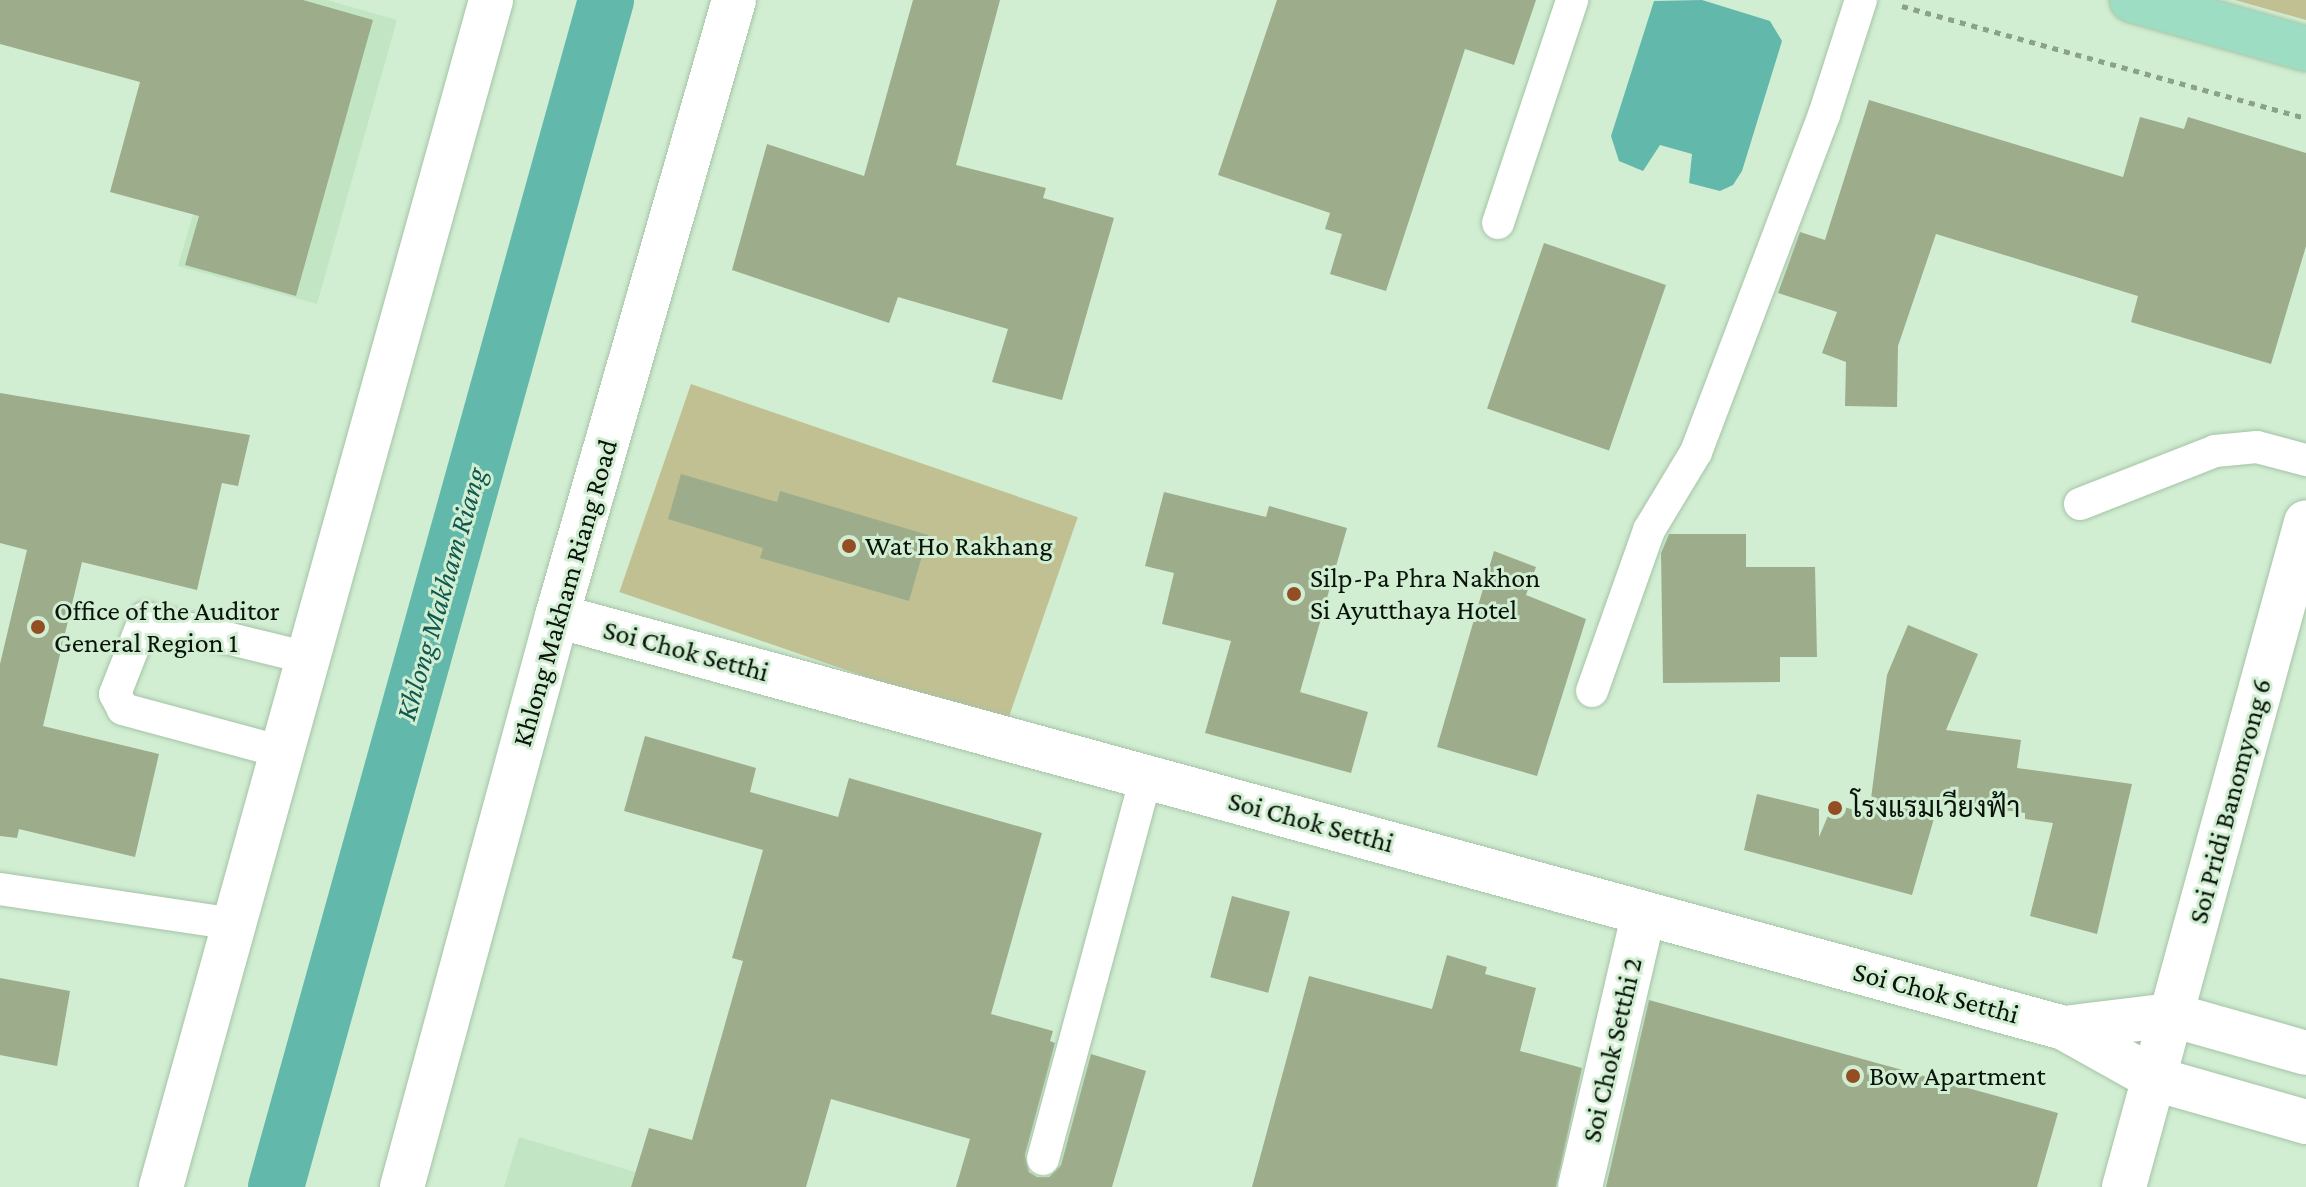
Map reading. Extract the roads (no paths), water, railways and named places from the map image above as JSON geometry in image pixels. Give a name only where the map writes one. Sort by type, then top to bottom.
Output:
[{"type":"main road","points":[[2132,0],[2306,49]]},
{"type":"street","points":[[161,1187],[491,0]]},
{"type":"street","name":"Khlong Makham Riang Road","points":[[402,1187],[557,616],[734,0]]},
{"type":"street","name":"Soi Pridi Banomyong 6","points":[[2124,1187],[2306,522]]},
{"type":"street","name":"Soi Chok Setthi","points":[[557,616],[2064,1028],[2155,1079],[2306,1122]]},
{"type":"street","name":"Soi Chok Setthi 2","points":[[1580,1187],[1644,913]]},
{"type":"street","name":"Soi Chok Setthi","points":[[2064,1028],[2172,1015],[2306,1053]]},
{"type":"lane","points":[[1498,223],[1572,0]]},
{"type":"lane","points":[[1592,691],[1649,530],[1696,452],[1824,115],[1861,0]]},
{"type":"lane","points":[[2080,504],[2215,451],[2257,447],[2306,460]]},
{"type":"lane","points":[[282,752],[123,709],[115,694],[145,618],[308,658]]},
{"type":"lane","points":[[1043,1159],[1146,777]]},
{"type":"lane","points":[[0,889],[235,924]]},
{"type":"water","points":[[1702,0],[1770,21],[1782,41],[1742,171],[1733,185],[1720,191],[1689,183],[1692,154],[1660,145],[1643,171],[1619,161],[1611,136],[1654,1]]},
{"type":"waterway","name":"Khlong Makham Riang","points":[[276,1187],[606,0]]},
{"type":"place","name":"Wat Ho Rakhang","points":[[849,546]]},
{"type":"place","name":"Silp-Pa Phra Nakhon Si Ayutthaya Hotel","points":[[1294,594]]},
{"type":"place","name":"Office of the Auditor General Region 1","points":[[38,627]]},
{"type":"place","name":"โรงแรมเวียงฟ้า","points":[[1835,808]]},
{"type":"place","name":"Bow Apartment","points":[[1853,1076]]}]
